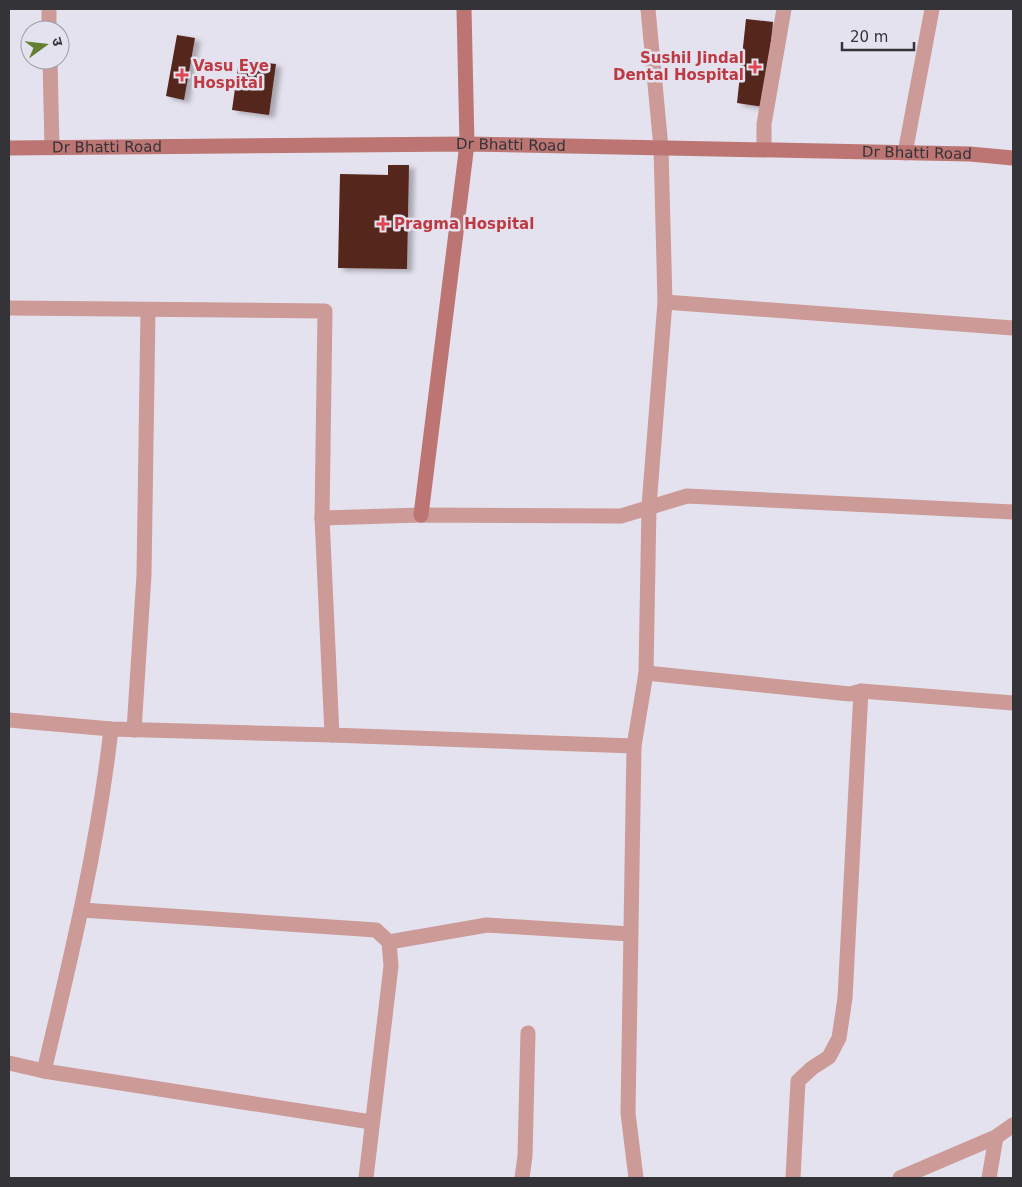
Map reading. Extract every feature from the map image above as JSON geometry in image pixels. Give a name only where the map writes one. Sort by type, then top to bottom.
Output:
[{"type":"main road","points":[[421,515],[467,144],[464,9]]},
{"type":"main road","name":"Dr Bhatti Road","points":[[9,148],[467,144],[970,154],[1013,158]]},
{"type":"street","points":[[636,1178],[628,1113],[634,746],[646,673],[650,506],[664,302],[662,148],[648,9]]},
{"type":"street","points":[[764,150],[764,124],[784,9]]},
{"type":"street","points":[[905,153],[932,9]]},
{"type":"street","points":[[50,70],[52,147]]},
{"type":"street","points":[[664,302],[1013,328]]},
{"type":"street","points":[[9,308],[325,311],[322,518],[332,735]]},
{"type":"street","points":[[134,730],[144,575],[148,310]]},
{"type":"street","points":[[322,518],[421,515],[621,516],[687,496],[1013,512]]},
{"type":"street","points":[[646,673],[850,694],[861,691],[1013,703]]},
{"type":"street","points":[[793,1178],[798,1081],[812,1068],[829,1057],[839,1038],[845,998],[861,691]]},
{"type":"street","points":[[9,720],[134,730],[634,746]]},
{"type":"street","points":[[44,1071],[82,910],[105,784],[111,729]]},
{"type":"street","points":[[82,910],[376,930],[389,942],[391,966],[366,1178]]},
{"type":"street","points":[[389,942],[487,925],[630,934]]},
{"type":"street","points":[[522,1178],[526,1156],[528,1033]]},
{"type":"street","points":[[9,1064],[372,1122]]},
{"type":"street","points":[[900,1178],[996,1138],[1013,1126]]},
{"type":"street","points":[[989,1178],[996,1138]]},
{"type":"building","points":[[746,19],[773,22],[764,107],[737,103]]},
{"type":"building","points":[[177,35],[195,38],[184,100],[166,96]]},
{"type":"building","points":[[239,60],[276,64],[269,115],[232,110]]},
{"type":"building","points":[[388,165],[409,165],[407,269],[338,268],[340,174],[388,175]]},
{"type":"place","name":"Sushil Jindal Dental Hospital","points":[[755,67]]},
{"type":"place","name":"Vasu Eye Hospital","points":[[182,75]]},
{"type":"place","name":"Pragma Hospital","points":[[383,224]]}]
